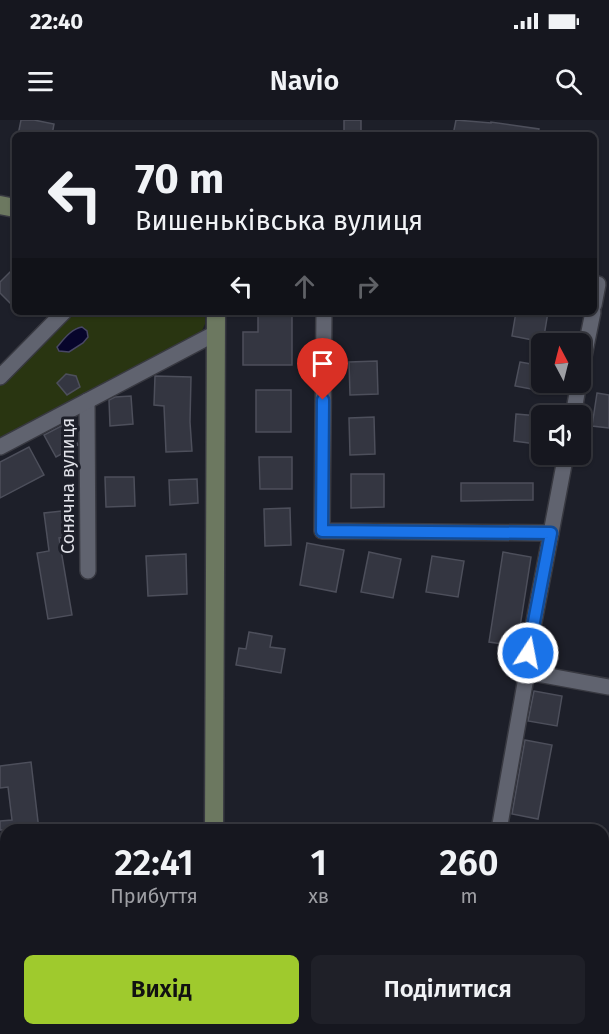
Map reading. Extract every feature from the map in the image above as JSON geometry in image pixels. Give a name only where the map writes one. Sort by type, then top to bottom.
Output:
[{"type":"street","points":[[0,377],[61,315]]},
{"type":"street","points":[[214,824],[216,315]]},
{"type":"street","points":[[324,315],[322,531],[551,533]]},
{"type":"street","points":[[589,333],[592,315]]},
{"type":"street","name":"Сонячна вулиця","points":[[0,447],[216,333]]},
{"type":"street","name":"Сонячна вулиця","points":[[87,401],[88,572]]},
{"type":"street","points":[[528,653],[564,465]]},
{"type":"street","points":[[500,824],[526,672],[609,687]]},
{"type":"green space","points":[[64,315],[205,315],[205,324],[200,335],[0,438],[0,378]]},
{"type":"shaded area","points":[[82,327],[87,331],[88,337],[83,343],[69,352],[59,351],[57,347],[65,338],[74,330]]},
{"type":"building","points":[[21,120],[54,124],[53,132],[19,132]]},
{"type":"building","points":[[344,120],[361,120],[361,132],[344,131]]},
{"type":"building","points":[[456,120],[539,129],[538,132],[454,132]]},
{"type":"building","points":[[12,270],[12,305],[0,293],[0,282]]},
{"type":"building","points":[[258,315],[292,315],[292,365],[243,365],[243,332],[258,332]]},
{"type":"building","points":[[516,315],[548,315],[544,333],[531,333],[531,340],[512,336]]},
{"type":"building","points":[[377,361],[378,394],[350,395],[349,362]]},
{"type":"building","points":[[520,362],[531,364],[531,389],[515,386]]},
{"type":"building","points":[[66,374],[76,376],[80,387],[67,395],[57,383]]},
{"type":"building","points":[[155,376],[191,377],[192,451],[166,452],[164,406],[154,405]]},
{"type":"building","points":[[256,390],[291,390],[291,432],[256,432]]},
{"type":"building","points":[[597,393],[609,395],[609,428],[592,426]]},
{"type":"building","points":[[131,396],[133,424],[110,426],[109,400],[115,397]]},
{"type":"building","points":[[516,414],[531,415],[531,443],[514,441]]},
{"type":"building","points":[[374,417],[375,454],[350,455],[349,418]]},
{"type":"building","points":[[67,423],[78,445],[56,457],[44,435]]},
{"type":"building","points":[[29,447],[44,475],[0,498],[0,462]]},
{"type":"building","points":[[259,457],[292,457],[292,489],[260,489]]},
{"type":"building","points":[[351,474],[384,474],[384,507],[351,508]]},
{"type":"building","points":[[105,477],[134,477],[135,506],[106,507]]},
{"type":"building","points":[[197,479],[198,503],[170,505],[169,480]]},
{"type":"building","points":[[461,483],[533,483],[533,500],[461,501]]},
{"type":"building","points":[[290,508],[291,545],[265,546],[264,509]]},
{"type":"building","points":[[71,510],[75,536],[59,538],[72,615],[48,619],[37,553],[49,551],[44,513]]},
{"type":"building","points":[[307,543],[344,550],[336,592],[300,585]]},
{"type":"building","points":[[369,552],[401,559],[393,598],[361,592]]},
{"type":"building","points":[[503,552],[531,557],[517,646],[489,642]]},
{"type":"building","points":[[186,554],[187,594],[148,596],[146,556]]},
{"type":"building","points":[[432,556],[464,561],[458,597],[426,592]]},
{"type":"building","points":[[249,632],[272,636],[270,647],[285,649],[281,673],[236,665],[239,648],[246,649]]},
{"type":"building","points":[[534,691],[562,696],[557,726],[528,721]]},
{"type":"building","points":[[525,740],[552,745],[538,819],[512,814]]},
{"type":"building","points":[[31,762],[38,824],[0,824],[0,821],[12,820],[8,787],[0,788],[0,766]]},
{"type":"route","points":[[323,400],[322,531],[551,533],[528,653]]}]
